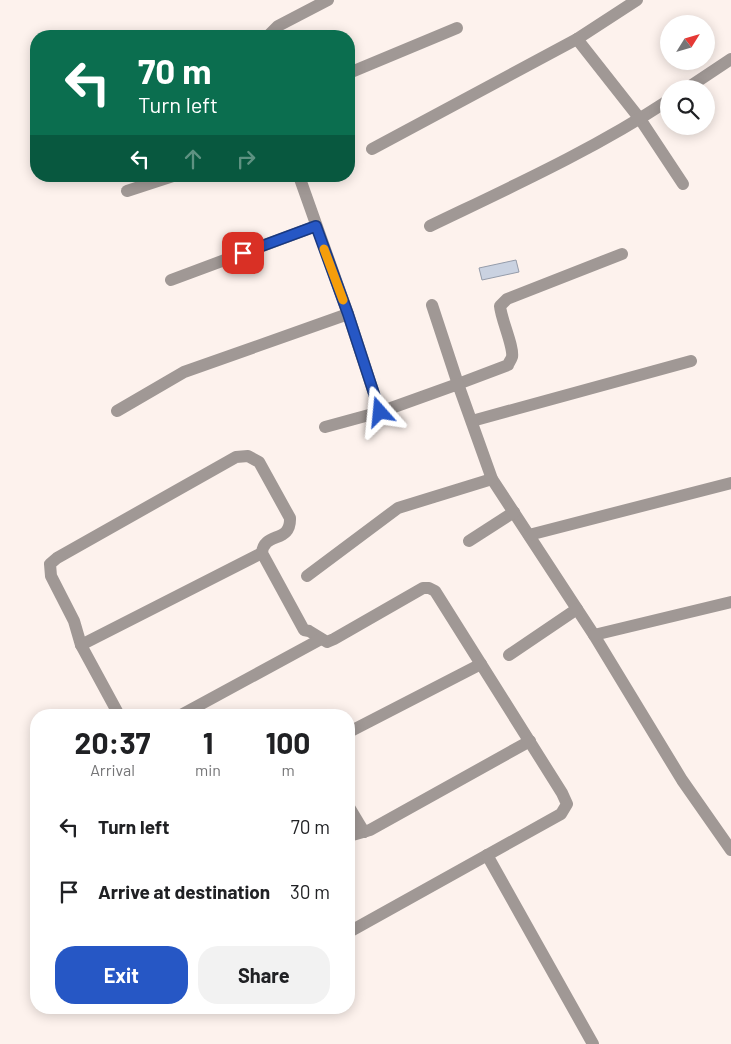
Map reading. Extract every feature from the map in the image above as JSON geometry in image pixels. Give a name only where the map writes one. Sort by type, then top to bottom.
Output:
[{"type":"street","points":[[274,30],[278,26],[328,0]]},
{"type":"street","points":[[372,148],[577,39],[638,0]]},
{"type":"street","points":[[355,71],[458,28]]},
{"type":"street","points":[[577,39],[640,118],[683,184]]},
{"type":"street","points":[[700,80],[731,59]]},
{"type":"street","points":[[430,226],[556,166],[660,106]]},
{"type":"street","points":[[127,191],[155,182]]},
{"type":"street","points":[[301,182],[348,314],[380,412]]},
{"type":"street","points":[[171,280],[316,226]]},
{"type":"street","points":[[325,427],[380,412],[508,365],[512,358],[511,349],[501,316],[500,306],[506,299],[622,254]]},
{"type":"street","points":[[432,305],[492,479],[594,634],[682,780],[731,850]]},
{"type":"street","points":[[116,411],[184,372],[348,314]]},
{"type":"street","points":[[472,421],[690,361]]},
{"type":"street","points":[[116,709],[81,645],[74,621],[51,576],[50,564],[57,558],[236,458],[248,456],[259,462],[290,518],[288,531],[266,543],[262,548],[262,553],[304,630],[327,642],[423,588],[435,591],[562,792],[566,804],[561,814],[355,929]]},
{"type":"street","points":[[307,576],[398,508],[492,479]]},
{"type":"street","points":[[529,535],[731,483]]},
{"type":"street","points":[[468,541],[514,512]]},
{"type":"street","points":[[81,645],[262,553]]},
{"type":"street","points":[[594,634],[731,602]]},
{"type":"street","points":[[509,655],[578,609]]},
{"type":"street","points":[[192,709],[321,639]]},
{"type":"street","points":[[355,729],[481,664]]},
{"type":"street","points":[[355,834],[364,832],[530,741]]},
{"type":"street","points":[[355,817],[364,832]]},
{"type":"street","points":[[487,855],[593,1044]]},
{"type":"building","points":[[516,260],[519,272],[482,280],[479,268]]},
{"type":"slow traffic","points":[[324,249],[343,300]]},
{"type":"route","points":[[243,253],[316,226],[348,314],[380,412]]}]
